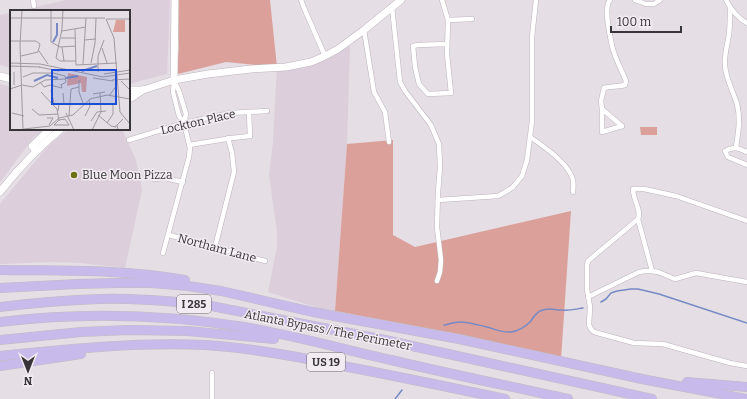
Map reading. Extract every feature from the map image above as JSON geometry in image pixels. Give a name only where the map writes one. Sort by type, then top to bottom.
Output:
[{"type":"highway","points":[[0,270],[99,271],[172,278],[199,282],[287,306]]},
{"type":"highway","points":[[0,288],[103,283],[170,284],[188,286],[221,291],[287,306],[459,339],[642,379],[747,399]]},
{"type":"highway","name":"Atlanta Bypass / The Perimeter","points":[[0,307],[46,302],[100,299],[201,304],[385,340],[652,399]]},
{"type":"highway","name":"Atlanta Bypass / The Perimeter","points":[[1,322],[80,316],[130,316],[156,317],[245,327],[568,399]]},
{"type":"highway","points":[[2,340],[115,330],[164,330],[248,336],[332,346]]},
{"type":"highway","points":[[0,366],[144,345]]},
{"type":"highway","name":"US 19","points":[[0,356],[95,346],[206,345],[276,353],[506,399]]},
{"type":"highway","points":[[642,379],[747,387]]},
{"type":"main road","points":[[174,80],[175,0]]},
{"type":"main road","points":[[130,98],[143,90],[174,80],[225,72],[291,66],[310,62],[338,50],[401,0]]},
{"type":"main road","points":[[0,76],[10,79]]},
{"type":"main road","points":[[130,90],[143,90]]},
{"type":"main road","points":[[0,192],[49,130]]},
{"type":"main road","points":[[34,148],[60,130]]},
{"type":"street","points":[[33,0],[34,6]]},
{"type":"street","points":[[301,0],[325,56]]},
{"type":"street","points":[[442,0],[448,20],[448,44],[447,54],[451,93],[428,94],[419,84],[415,67],[413,46],[448,44]]},
{"type":"street","points":[[438,200],[498,196],[512,188],[522,176],[527,160],[532,121],[532,37],[536,0]]},
{"type":"street","points":[[602,109],[622,126],[602,132],[601,101],[604,88],[625,85],[626,81],[612,47],[607,12],[608,2],[610,0]]},
{"type":"street","points":[[635,0],[646,4],[654,4],[660,0]]},
{"type":"street","points":[[726,0],[736,15],[747,23]]},
{"type":"street","points":[[730,7],[729,34],[724,64],[738,113],[739,124],[736,147]]},
{"type":"street","points":[[392,8],[400,82],[405,91],[431,125],[439,144],[440,167],[437,227],[441,260],[440,272],[437,281]]},
{"type":"street","points":[[448,20],[472,19]]},
{"type":"street","points":[[364,30],[374,92],[385,112],[389,142]]},
{"type":"street","points":[[164,253],[189,157],[189,145],[184,123],[179,116],[173,92],[174,80]]},
{"type":"street","name":"Lockton Place","points":[[129,140],[184,123],[231,113],[267,111]]},
{"type":"street","points":[[189,145],[228,138],[250,136],[249,112]]},
{"type":"street","points":[[530,137],[546,148],[564,165],[571,174],[574,184],[573,192]]},
{"type":"street","points":[[215,247],[234,172],[232,153],[228,138]]},
{"type":"street","points":[[747,152],[736,147],[725,151],[728,157],[747,165]]},
{"type":"street","points":[[154,179],[165,178],[183,182]]},
{"type":"street","points":[[747,221],[694,201],[644,189],[633,189],[633,195],[640,213],[638,219],[588,261],[587,265],[588,297],[590,307],[589,325],[594,332],[634,343],[663,344],[730,363],[747,366]]},
{"type":"street","points":[[638,219],[652,271]]},
{"type":"street","name":"Northam Lane","points":[[168,235],[265,261]]},
{"type":"street","points":[[588,297],[639,272],[645,271],[652,271],[675,279],[696,273],[747,282]]},
{"type":"street","points":[[212,373],[212,399]]},
{"type":"shaded area","points":[[66,0],[170,0],[167,74],[130,84],[130,10],[23,10]]},
{"type":"shaded area","points":[[178,0],[270,0],[277,67],[226,62],[178,74]]},
{"type":"shaded area","points":[[10,13],[10,68],[0,65],[0,15]]},
{"type":"shaded area","points":[[350,46],[347,144],[335,311],[318,308],[268,292],[277,247],[277,232],[269,175],[273,142],[277,67],[301,67]]},
{"type":"shaded area","points":[[0,84],[10,87],[10,130],[43,130],[34,137],[0,182]]},
{"type":"shaded area","points":[[640,127],[657,127],[657,135],[641,135]]},
{"type":"shaded area","points":[[69,130],[122,130],[136,160],[142,190],[125,268],[80,263],[51,262],[0,264],[0,204],[48,146]]},
{"type":"shaded area","points":[[393,140],[393,235],[415,247],[571,211],[561,359],[451,333],[335,311],[347,144]]},
{"type":"waterway","points":[[601,302],[611,293],[638,289],[659,294],[747,323]]},
{"type":"waterway","points":[[444,325],[463,322],[511,332],[524,327],[540,311],[549,309],[567,310],[583,308]]},
{"type":"waterway","points":[[395,399],[402,390]]},
{"type":"place","name":"Blue Moon Pizza","points":[[74,175]]}]
